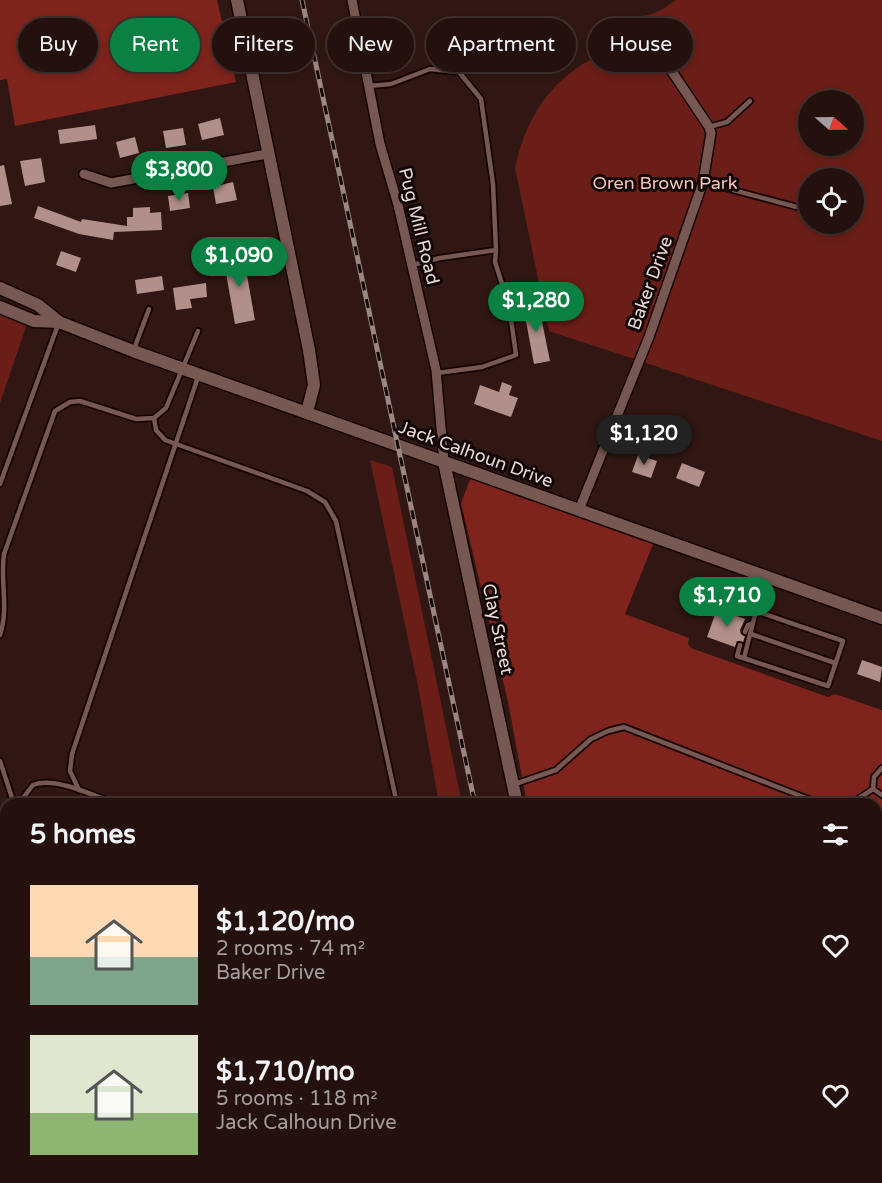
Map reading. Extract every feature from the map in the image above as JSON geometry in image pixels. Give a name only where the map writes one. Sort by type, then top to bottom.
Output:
[{"type":"street","points":[[237,0],[309,350],[314,385],[307,412]]},
{"type":"street","name":"Pug Mill Road","points":[[352,0],[380,144],[398,205],[436,373],[444,462]]},
{"type":"street","points":[[672,72],[709,127]]},
{"type":"street","name":"Baker Drive","points":[[579,510],[648,337],[703,182],[711,133],[709,127]]},
{"type":"street","points":[[84,174],[111,183],[267,154]]},
{"type":"street","name":"Jack Calhoun Drive","points":[[0,288],[38,305],[60,322],[133,351],[882,618]]},
{"type":"street","name":"Jack Calhoun Drive","points":[[0,307],[34,321],[60,322]]},
{"type":"street","name":"Clay Street","points":[[444,462],[516,798]]},
{"type":"lane","points":[[369,87],[390,84],[430,69],[459,72],[481,99],[493,184],[495,262],[509,305],[516,355],[482,367],[436,373]]},
{"type":"lane","points":[[709,127],[727,122],[750,101]]},
{"type":"lane","points":[[703,182],[798,207]]},
{"type":"lane","points":[[412,265],[440,258],[496,250]]},
{"type":"lane","points":[[133,351],[149,309]]},
{"type":"lane","points":[[0,484],[60,322]]},
{"type":"lane","points":[[0,634],[4,614],[1,568],[4,554],[55,411],[70,402],[80,402],[136,419],[154,418],[166,408],[198,331]]},
{"type":"lane","points":[[79,790],[73,780],[70,762],[199,373]]},
{"type":"lane","points":[[154,418],[160,436],[307,491],[325,502],[336,521],[396,798]]},
{"type":"lane","points":[[615,419],[659,433]]},
{"type":"lane","points":[[744,658],[748,625],[753,623],[768,577]]},
{"type":"lane","points":[[741,645],[737,656],[828,686],[843,641],[756,611]]},
{"type":"lane","points":[[748,633],[836,663]]},
{"type":"lane","points":[[512,784],[556,770],[591,739],[624,726],[806,798]]},
{"type":"lane","points":[[0,761],[12,798]]},
{"type":"lane","points":[[873,789],[874,777],[882,768]]},
{"type":"lane","points":[[24,798],[27,791],[38,782],[79,790],[100,798]]},
{"type":"lane","points":[[873,789],[882,795]]},
{"type":"lane","points":[[859,798],[873,789]]},
{"type":"green space","name":"Oren Brown Park","points":[[676,0],[882,0],[882,441],[549,331],[515,168],[521,147],[528,127],[549,94],[562,80],[588,61],[588,72],[693,72],[693,18],[621,18],[650,15]]},
{"type":"green space","points":[[0,313],[27,324],[0,403]]},
{"type":"green space","points":[[370,460],[392,467],[461,798],[438,798],[418,686]]},
{"type":"shaded area","points":[[0,0],[217,0],[221,18],[212,18],[212,72],[234,72],[236,82],[15,126],[7,79],[0,80]]},
{"type":"shaded area","points":[[471,477],[654,542],[625,614],[689,638],[688,644],[691,648],[828,697],[835,694],[882,710],[882,798],[526,798],[508,702],[461,503]]},
{"type":"building","points":[[220,118],[224,135],[202,140],[198,124]]},
{"type":"building","points":[[95,125],[97,139],[60,144],[58,130]]},
{"type":"building","points":[[183,128],[186,145],[166,148],[163,131]]},
{"type":"building","points":[[135,137],[139,153],[120,158],[116,142]]},
{"type":"building","points":[[41,158],[45,182],[25,186],[20,161]]},
{"type":"building","points":[[4,165],[12,204],[0,206],[0,166]]},
{"type":"building","points":[[233,182],[237,200],[216,204],[213,187]]},
{"type":"building","points":[[188,193],[190,208],[170,211],[168,196]]},
{"type":"building","points":[[38,206],[81,222],[82,219],[127,226],[127,217],[133,217],[133,208],[150,207],[150,213],[161,212],[162,230],[114,232],[113,240],[79,234],[34,218]]},
{"type":"building","points":[[61,251],[81,258],[76,272],[56,265]]},
{"type":"building","points":[[243,253],[255,320],[235,324],[223,256]]},
{"type":"building","points":[[162,276],[164,290],[137,294],[135,280]]},
{"type":"building","points":[[206,283],[207,297],[190,299],[192,308],[176,310],[173,288]]},
{"type":"building","points":[[538,302],[550,361],[534,364],[523,305]]},
{"type":"building","points":[[502,382],[512,386],[509,395],[518,398],[511,417],[474,404],[480,385],[499,392]]},
{"type":"building","points":[[649,418],[672,424],[669,434],[647,424]]},
{"type":"building","points":[[638,455],[657,461],[651,478],[632,472]]},
{"type":"building","points":[[682,463],[705,472],[699,487],[676,478]]},
{"type":"building","points":[[717,609],[745,619],[740,630],[745,636],[743,642],[737,641],[735,647],[707,637]]},
{"type":"building","points":[[862,660],[882,667],[880,682],[857,674]]},
{"type":"railway","points":[[302,0],[474,798]]}]
